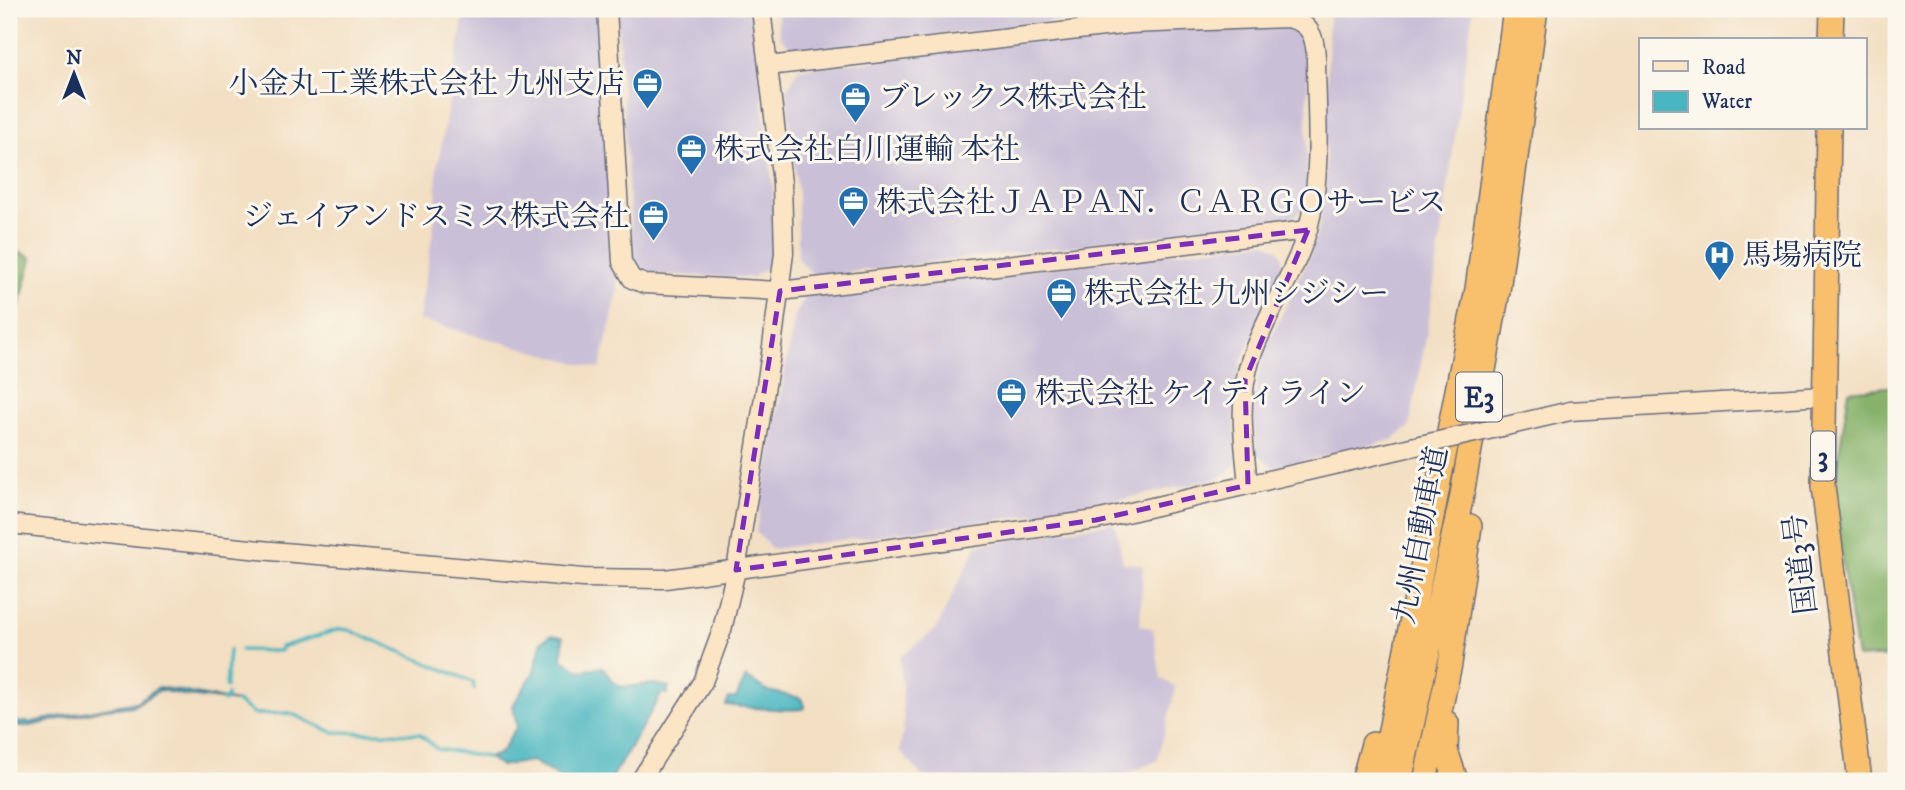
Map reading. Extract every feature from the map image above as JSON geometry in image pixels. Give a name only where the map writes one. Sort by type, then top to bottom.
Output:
[{"type":"highway","name":"九州自動車道","points":[[1380,781],[1412,606],[1477,289],[1515,9]]},
{"type":"highway","name":"九州自動車道","points":[[1400,781],[1461,500],[1498,291],[1536,9]]},
{"type":"highway","points":[[1831,38],[1832,9]]},
{"type":"highway","name":"国道3号","points":[[1829,130],[1824,498],[1860,781]]},
{"type":"highway","points":[[1456,781],[1446,750],[1450,664],[1498,291]]},
{"type":"highway","points":[[1363,781],[1412,606]]},
{"type":"highway","points":[[1425,781],[1450,664]]},
{"type":"street","points":[[607,9],[622,262],[632,279],[645,284],[780,291],[1308,230]]},
{"type":"street","points":[[640,781],[703,682],[722,630],[736,569],[780,291],[784,253],[782,183],[761,9]]},
{"type":"street","points":[[768,66],[1129,16],[1287,19],[1298,21],[1308,28],[1315,39],[1315,191],[1308,230],[1252,357],[1245,380],[1243,424],[1248,485]]},
{"type":"street","points":[[9,524],[260,550],[583,578],[665,579],[1096,520],[1570,411],[1824,396]]},
{"type":"highlighted area","points":[[1308,230],[1245,380],[1248,485],[1096,520],[736,570],[780,291]]},
{"type":"shaded area","points":[[465,9],[600,9],[618,291],[600,369],[419,320],[436,211],[437,169]]},
{"type":"shaded area","points":[[617,9],[752,9],[773,190],[774,261],[752,278],[648,274],[633,258]]},
{"type":"shaded area","points":[[777,9],[1109,9],[1102,16],[796,52],[780,37]]},
{"type":"shaded area","points":[[1329,9],[1473,9],[1427,332],[1409,428],[1392,440],[1275,468],[1256,453],[1253,402],[1264,352],[1308,260],[1320,225],[1325,193]]},
{"type":"shaded area","points":[[1227,26],[1293,28],[1302,34],[1308,46],[1306,199],[1303,210],[1285,221],[815,276],[798,260],[798,194],[786,92],[798,69],[1103,33]]},
{"type":"shaded area","points":[[1264,242],[1278,249],[1282,255],[1282,269],[1241,361],[1234,415],[1237,462],[1221,478],[1072,510],[772,549],[756,532],[795,315],[807,295]]},
{"type":"shaded area","points":[[1112,523],[1116,527],[1123,563],[1143,565],[1140,625],[1153,629],[1161,679],[1176,687],[1157,761],[1110,781],[1061,781],[1062,778],[974,780],[922,776],[900,751],[904,722],[900,657],[936,629],[977,545]]},
{"type":"green space","points":[[9,246],[32,258],[19,307],[9,310]]},
{"type":"green space","points":[[1896,386],[1896,656],[1857,658],[1842,561],[1835,478],[1849,391]]},
{"type":"water","points":[[551,635],[563,637],[562,659],[581,671],[603,667],[612,681],[622,687],[654,684],[669,687],[667,694],[662,693],[610,781],[563,780],[532,761],[501,766],[487,757],[499,754],[517,728],[513,705],[533,674],[542,641]]},
{"type":"water","points":[[746,677],[768,691],[801,698],[805,708],[726,705],[729,698],[736,698]]},
{"type":"water","points":[[159,687],[237,702],[160,690],[133,706],[104,709],[30,726],[9,726],[9,723],[32,722],[136,702]]},
{"type":"waterway","points":[[241,650],[280,651],[281,647],[340,629],[349,630],[473,682],[474,689]]},
{"type":"waterway","points":[[226,687],[229,650]]},
{"type":"waterway","points":[[223,701],[226,701],[227,695]]},
{"type":"waterway","points":[[237,702],[255,714],[290,713],[332,732],[420,734],[437,749],[487,757]]},
{"type":"place","name":"小金丸工業株式会社 九州支店","points":[[648,110]]},
{"type":"place","name":"ブレックス株式会社","points":[[856,124]]},
{"type":"place","name":"株式会社白川運輸 本社","points":[[691,176]]},
{"type":"place","name":"株式会社ＪＡＰＡＮ．ＣＡＲＧＯサービス","points":[[853,229]]},
{"type":"place","name":"ジェイアンドスミス株式会社","points":[[653,243]]},
{"type":"place","name":"馬場病院","points":[[1719,282]]},
{"type":"place","name":"株式会社 九州シジシー","points":[[1061,320]]},
{"type":"place","name":"株式会社 ケイティライン","points":[[1012,420]]}]
